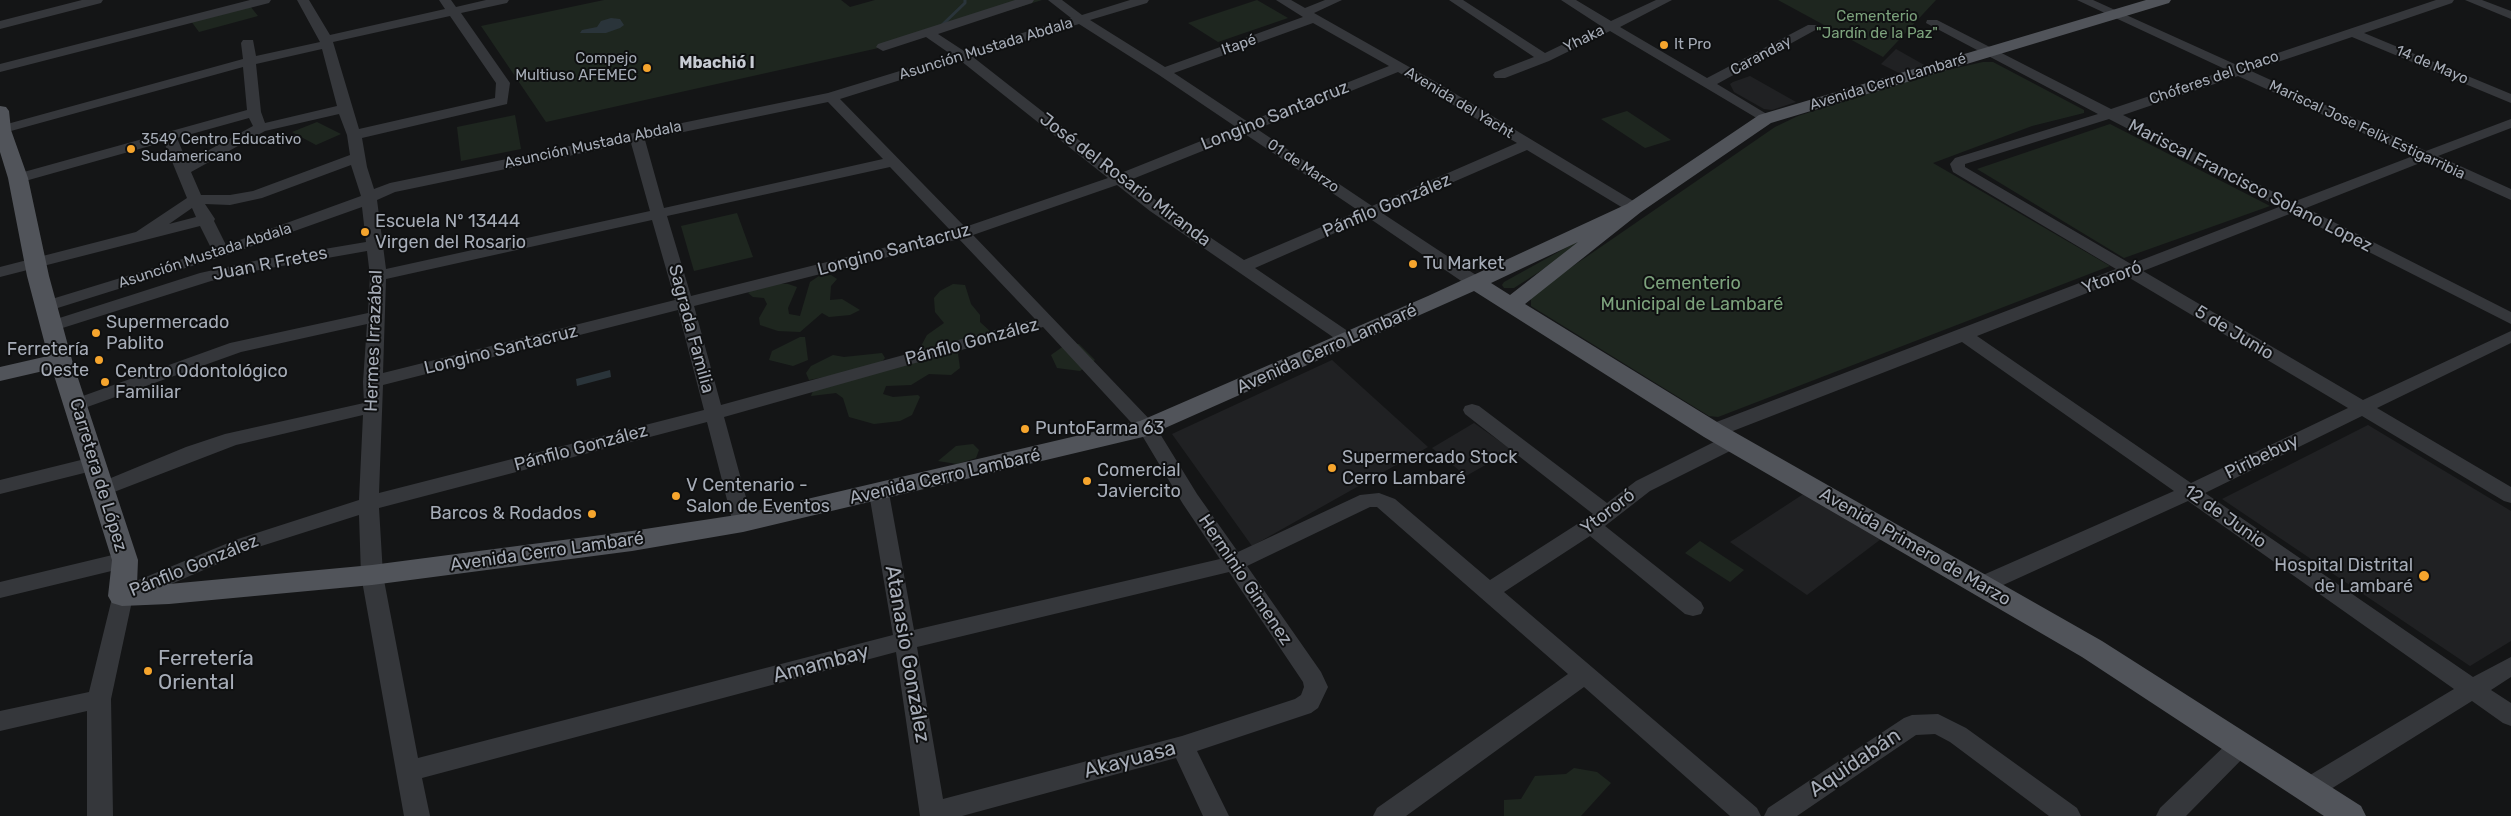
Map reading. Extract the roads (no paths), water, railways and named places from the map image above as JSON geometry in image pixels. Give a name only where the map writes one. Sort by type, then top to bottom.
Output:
[{"type":"main road","name":"Avenida Cerro Lambaré","points":[[1511,305],[1634,208],[1766,119],[2163,0]]},
{"type":"main road","name":"Carretera de López","points":[[1,124],[18,178],[36,262],[61,360],[101,490],[125,560],[122,596]]},
{"type":"main road","name":"Avenida Cerro Lambaré","points":[[122,596],[169,594],[372,574],[632,541],[744,523],[879,493],[1147,428],[1350,340],[1634,208]]},
{"type":"main road","name":"Avenida Primero de Marzo","points":[[1476,283],[1722,436],[2092,649],[2242,744],[2350,816]]},
{"type":"main road","points":[[0,374],[61,360]]},
{"type":"street","points":[[0,25],[97,0]]},
{"type":"street","points":[[0,68],[265,0]]},
{"type":"street","name":"Hermes Irrazábal","points":[[303,0],[326,42],[344,108],[354,135],[369,196],[378,276],[372,382],[369,505],[372,574],[418,816]]},
{"type":"street","points":[[1,124],[326,42],[448,5],[503,0]]},
{"type":"street","points":[[883,47],[1028,0]]},
{"type":"street","name":"01 de Marzo","points":[[1054,0],[1081,20],[1164,72],[1373,212],[1476,283]]},
{"type":"street","name":"Asunción Mustada Abdala","points":[[51,316],[221,252],[351,206],[369,196],[390,188],[831,97],[1143,0]]},
{"type":"street","name":"Avenida del Yacht","points":[[1282,0],[1399,67],[1634,208]]},
{"type":"street","name":"Itapé","points":[[1164,72],[1309,16],[1336,0]]},
{"type":"street","points":[[1455,0],[1544,58]]},
{"type":"street","points":[[1567,0],[1766,119]]},
{"type":"street","name":"Yhaka","points":[[1500,75],[1544,58],[1666,0]]},
{"type":"street","name":"Mariscal Jose Felix Estigarribia","points":[[2083,0],[2511,195]]},
{"type":"street","name":"Chóferes del Chaco","points":[[1958,169],[1957,164],[1960,161],[2110,114],[2448,0]]},
{"type":"street","points":[[2471,0],[2511,15]]},
{"type":"street","points":[[354,135],[502,101],[503,83],[448,5]]},
{"type":"street","name":"Mariscal Francisco Solano Lopez","points":[[1932,24],[2511,319]]},
{"type":"street","name":"Caranday","points":[[1708,83],[1813,28]]},
{"type":"street","name":"14 de Mayo","points":[[2352,32],[2511,99]]},
{"type":"street","name":"José del Rosario Miranda","points":[[928,33],[964,57],[1156,208],[1245,266],[1350,340]]},
{"type":"street","points":[[248,43],[254,112],[260,128]]},
{"type":"street","name":"Longino Santacruz","points":[[372,382],[963,233],[1119,179],[1399,67]]},
{"type":"street","name":"Herminio Gimenez","points":[[831,97],[895,161],[1147,428],[1190,499],[1313,679],[1316,687]]},
{"type":"street","points":[[184,170],[260,128],[344,108]]},
{"type":"street","points":[[18,178],[254,112]]},
{"type":"street","name":"Ytororó","points":[[1489,591],[1599,520],[1643,486],[1722,436],[1964,335],[2511,123]]},
{"type":"street","points":[[170,136],[195,199],[207,219],[221,252]]},
{"type":"street","name":"Sagrada Familia","points":[[638,136],[744,523]]},
{"type":"street","name":"Pánfilo González","points":[[1245,266],[1528,144]]},
{"type":"street","points":[[141,236],[195,199],[230,200],[257,195],[358,157]]},
{"type":"street","points":[[378,276],[895,161]]},
{"type":"street","name":"5 de Junio","points":[[1958,169],[2511,496]]},
{"type":"street","points":[[0,272],[207,219]]},
{"type":"street","name":"Juan R Fretes","points":[[51,316],[259,265],[375,245]]},
{"type":"street","points":[[76,405],[229,350],[375,317]]},
{"type":"street","name":"Pánfilo González","points":[[122,596],[230,550],[369,505],[713,414],[1047,321]]},
{"type":"street","name":"12 de Junio","points":[[1964,335],[2511,716]]},
{"type":"street","name":"Piribebuy","points":[[1982,585],[2190,492],[2511,336]]},
{"type":"street","points":[[101,490],[193,452],[232,439],[372,407]]},
{"type":"street","points":[[1472,410],[1599,520],[1693,608]]},
{"type":"street","points":[[0,487],[93,464]]},
{"type":"street","name":"Atanasio González","points":[[879,493],[906,641],[933,814]]},
{"type":"street","points":[[1234,563],[1367,500],[1379,500],[1388,504],[1584,676],[1748,816]]},
{"type":"street","name":"Pánfilo González","points":[[0,590],[125,560]]},
{"type":"street","name":"Amambay","points":[[409,771],[906,641],[1234,563]]},
{"type":"street","name":"Carretera de López","points":[[100,816],[99,699],[122,596]]},
{"type":"street","points":[[2309,790],[2511,666]]},
{"type":"street","points":[[1386,816],[1584,676]]},
{"type":"street","name":"Akayuasa","points":[[933,814],[1182,746],[1303,706],[1310,701],[1316,687]]},
{"type":"street","points":[[0,721],[99,699]]},
{"type":"street","points":[[1938,724],[1958,735],[2068,816]]},
{"type":"street","name":"Aquidabán","points":[[1777,816],[1912,725],[1938,724]]},
{"type":"street","points":[[2169,816],[2242,744]]},
{"type":"street","points":[[1182,746],[1216,816]]},
{"type":"waterway","points":[[941,26],[965,3],[965,0]]},
{"type":"place","name":"It Pro","points":[[1664,45]]},
{"type":"place","name":"Compejo Multiuso AFEMEC","points":[[647,68]]},
{"type":"place","name":"3549 Centro Educativo Sudamericano","points":[[131,149]]},
{"type":"place","name":"Escuela Nº 13444 Virgen del Rosario","points":[[365,232]]},
{"type":"place","name":"Tu Market","points":[[1413,264]]},
{"type":"place","name":"Supermercado Pablito","points":[[96,333]]},
{"type":"place","name":"Ferretería Oeste","points":[[99,360]]},
{"type":"place","name":"Centro Odontológico Familiar","points":[[105,382]]},
{"type":"place","name":"PuntoFarma 63","points":[[1025,429]]},
{"type":"place","name":"Supermercado Stock Cerro Lambaré","points":[[1332,468]]},
{"type":"place","name":"Comercial Javiercito","points":[[1087,481]]},
{"type":"place","name":"V Centenario - Salon de Eventos","points":[[676,496]]},
{"type":"place","name":"Barcos & Rodados","points":[[592,514]]},
{"type":"place","name":"Hospital Distrital de Lambaré","points":[[2424,576]]},
{"type":"place","name":"Ferretería Oriental","points":[[148,671]]},
{"type":"district","name":"Mbachió I","points":[[717,63]]},
{"type":"park label","name":"Cementerio \"Jardín de la Paz\"","points":[[1877,26]]},
{"type":"park label","name":"Cementerio Municipal de Lambaré","points":[[1692,294]]}]
